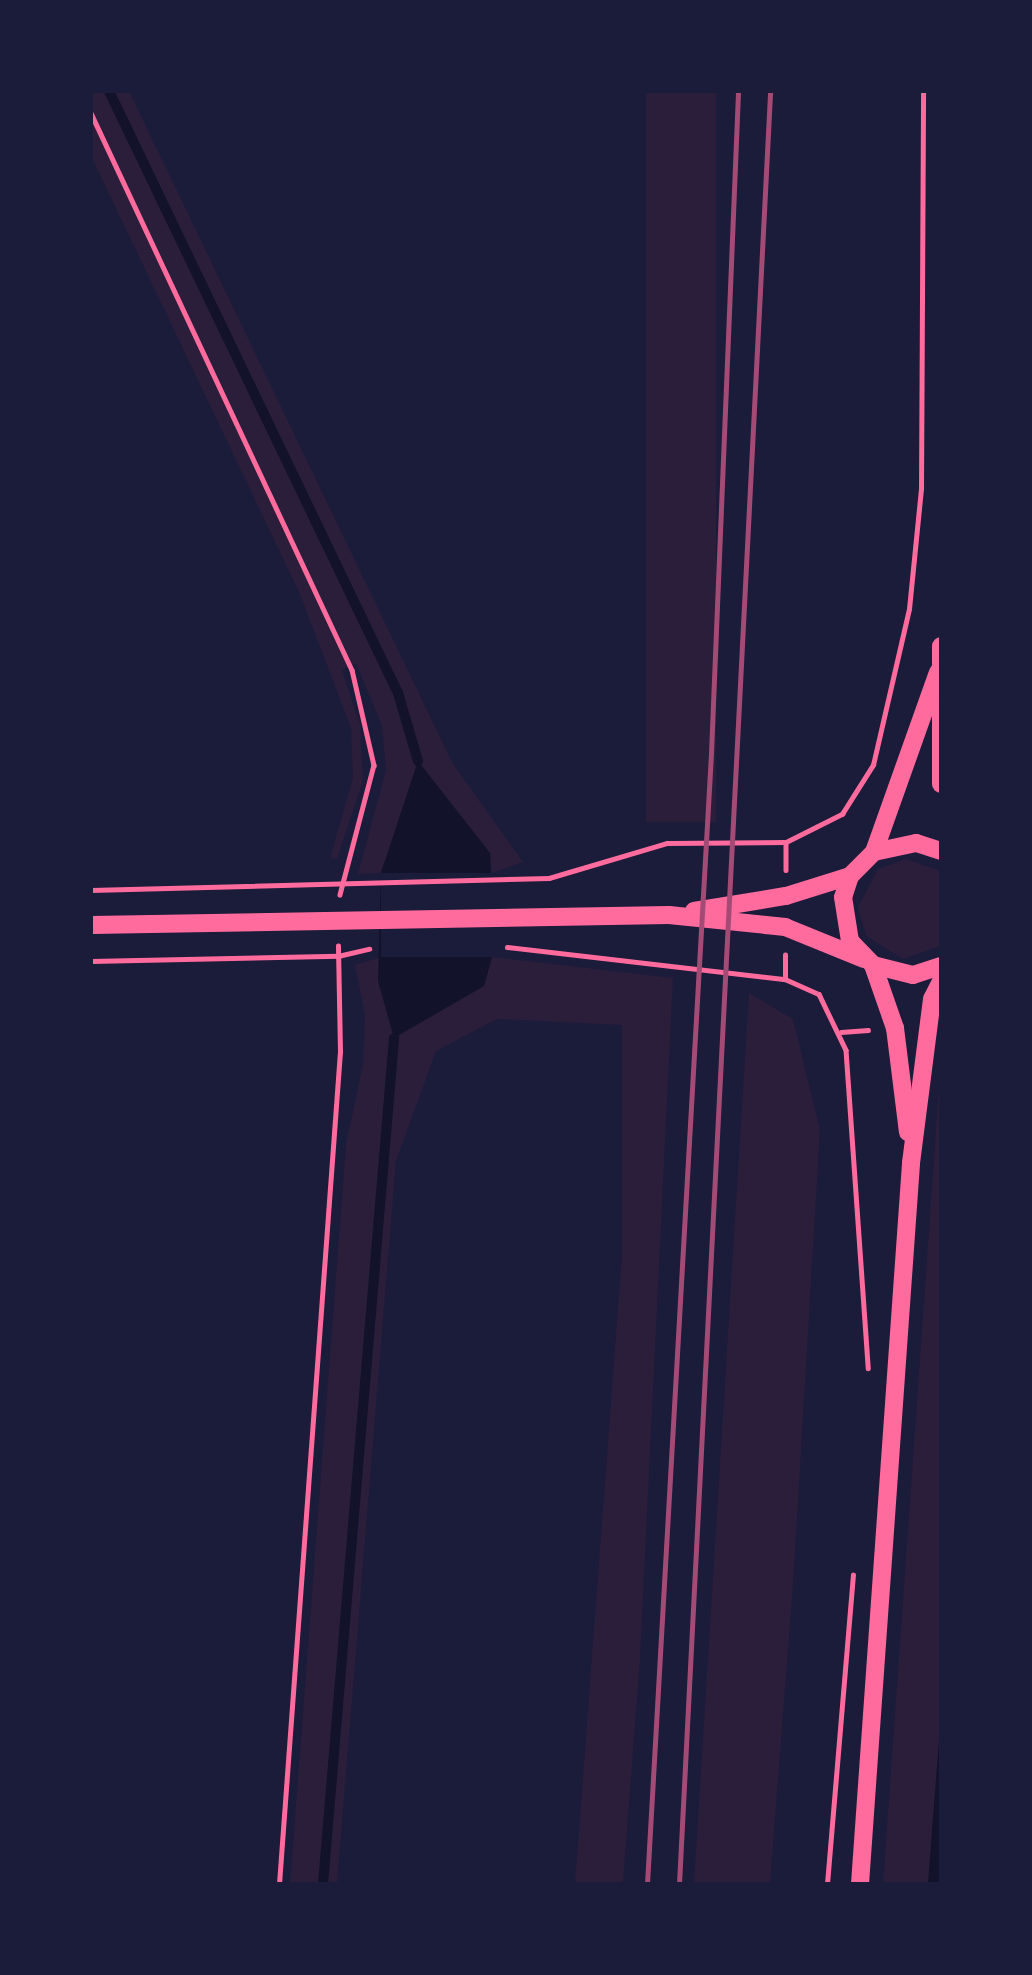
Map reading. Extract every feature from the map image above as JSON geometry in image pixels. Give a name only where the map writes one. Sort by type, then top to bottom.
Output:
[{"type":"main road","points":[[941,646],[938,672],[941,784]]},
{"type":"main road","points":[[669,915],[786,896],[850,876],[874,852],[938,672]]},
{"type":"main road","points":[[874,852],[916,843],[941,851]]},
{"type":"main road","points":[[850,876],[843,920],[869,962],[899,1049],[911,1163]]},
{"type":"main road","points":[[91,925],[669,915],[785,927],[869,962],[913,975],[941,966]]},
{"type":"main road","points":[[860,1884],[911,1163],[932,999],[941,981]]},
{"type":"path","points":[[91,890],[340,887],[549,878],[667,843],[786,842],[831,820],[856,798],[887,713],[909,609],[920,503],[923,91]]},
{"type":"path","points":[[91,113],[352,670],[374,765],[340,887],[340,1052],[279,1884]]},
{"type":"path","points":[[492,945],[785,979],[819,994],[846,1050],[869,1380]]},
{"type":"path","points":[[91,961],[338,956],[381,946]]},
{"type":"path","points":[[827,1884],[853,1571]]},
{"type":"shaded area","points":[[91,91],[129,91],[453,764],[523,862],[492,873],[490,853],[384,862],[381,873],[358,874],[386,770],[382,726],[356,663],[342,670],[360,724],[363,781],[337,859],[330,858],[353,778],[351,728],[299,592],[91,156]]},
{"type":"shaded area","points":[[646,91],[716,91],[716,822],[646,822]]},
{"type":"shaded area","points":[[418,761],[490,853],[492,957],[484,986],[394,1038],[378,981],[381,873]]},
{"type":"shaded area","points":[[906,859],[941,871],[941,946],[903,959],[866,936],[858,907],[878,869]]},
{"type":"shaded area","points":[[381,957],[378,981],[484,986],[492,957],[673,978],[640,1659],[623,1884],[575,1884],[622,1254],[622,1025],[497,1019],[436,1051],[396,1161],[337,1884],[290,1884],[346,1144],[363,1064],[365,1015],[355,965]]},
{"type":"shaded area","points":[[749,993],[793,1019],[820,1130],[793,1586],[770,1884],[694,1884]]},
{"type":"shaded area","points":[[940,1074],[941,1884],[883,1884]]},
{"type":"shaded area","points":[[941,1714],[941,1884],[928,1884]]},
{"type":"pier","points":[[381,873],[492,873],[492,957],[381,957]]},
{"type":"waterway","points":[[109,91],[398,693],[418,761]]},
{"type":"waterway","points":[[323,1884],[394,1038]]},
{"type":"railway","points":[[647,1884],[711,753],[738,91]]},
{"type":"railway","points":[[679,1884],[770,91]]}]
